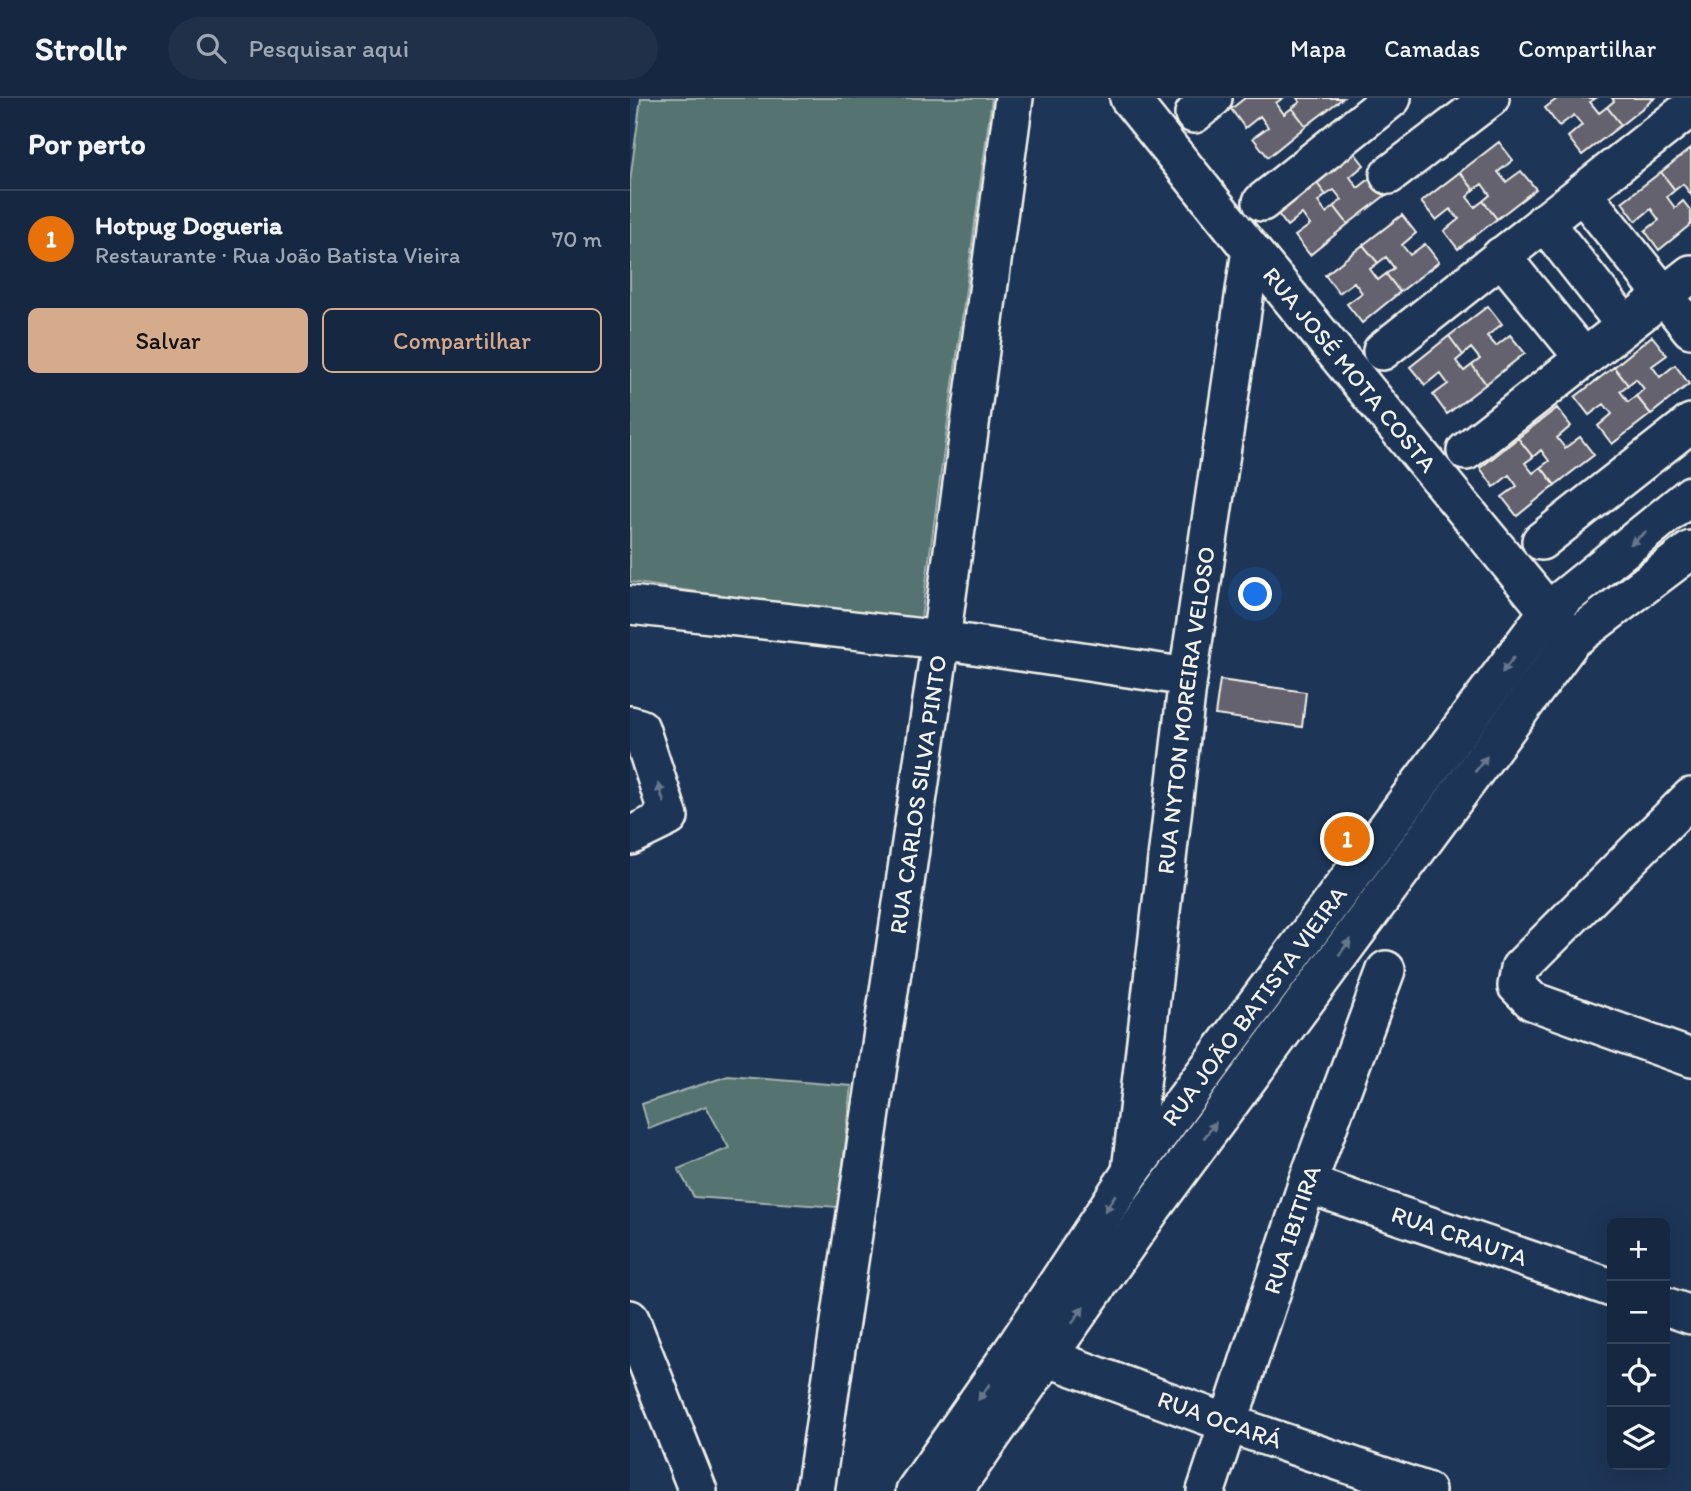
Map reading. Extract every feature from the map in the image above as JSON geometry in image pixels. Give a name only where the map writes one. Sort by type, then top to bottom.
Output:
[{"type":"street","name":"RUA CARLOS SILVA PINTO","points":[[814,1491],[941,640],[1014,98]]},
{"type":"street","name":"RUA JOSÉ MOTA COSTA","points":[[1129,98],[1572,640]]},
{"type":"street","points":[[1262,202],[1390,99]]},
{"type":"street","points":[[1390,175],[1472,103]]},
{"type":"street","points":[[1382,351],[1691,107]]},
{"type":"street","points":[[1582,193],[1678,284],[1691,329]]},
{"type":"street","points":[[1544,222],[1625,325]]},
{"type":"street","name":"RUA NYTON MOREIRA VELOSO","points":[[1131,1172],[1188,677],[1251,250]]},
{"type":"street","points":[[1501,256],[1584,358]]},
{"type":"street","points":[[1466,452],[1678,284]]},
{"type":"street","points":[[1541,541],[1691,423]]},
{"type":"street","name":"RUA JOÃO BATISTA VIEIRA","points":[[954,1491],[1131,1172],[1549,610],[1691,495]]},
{"type":"street","name":"RUA JOÃO BATISTA VIEIRA","points":[[915,1491],[1153,1208],[1572,640],[1691,550]]},
{"type":"street","points":[[630,606],[941,640],[1188,677]]},
{"type":"street","points":[[630,725],[640,728],[669,817],[630,835]]},
{"type":"street","points":[[1691,797],[1520,968],[1517,986],[1532,1001],[1691,1058]]},
{"type":"street","name":"RUA IBITIRA","points":[[1206,1491],[1307,1184],[1386,970]]},
{"type":"street","name":"RUA CRAUTA","points":[[1307,1184],[1607,1286]]},
{"type":"street","points":[[1670,1308],[1691,1315]]},
{"type":"street","points":[[630,1319],[698,1491]]},
{"type":"street","name":"RUA OCARÁ","points":[[1032,1352],[1426,1491]]},
{"type":"green space","points":[[641,98],[992,98],[920,626],[630,582],[630,181]]},
{"type":"green space","points":[[728,1076],[852,1086],[838,1207],[694,1197],[678,1169],[729,1148],[706,1106],[649,1129],[642,1104]]},
{"type":"building","points":[[1245,98],[1283,98],[1276,103],[1284,114],[1292,108],[1306,126],[1268,157],[1253,138],[1268,127],[1260,116],[1245,128],[1231,109]]},
{"type":"building","points":[[1297,98],[1343,98],[1306,126],[1292,108],[1300,102]]},
{"type":"building","points":[[1558,98],[1596,98],[1590,102],[1599,113],[1607,107],[1621,125],[1582,155],[1568,137],[1582,125],[1574,115],[1559,126],[1545,108]]},
{"type":"building","points":[[1612,98],[1655,98],[1621,125],[1607,107],[1614,101]]},
{"type":"building","points":[[1499,142],[1513,160],[1498,172],[1506,182],[1521,171],[1536,189],[1497,219],[1483,201],[1490,195],[1482,184],[1474,190],[1460,172]]},
{"type":"building","points":[[1350,147],[1364,165],[1350,177],[1358,188],[1373,176],[1387,194],[1348,224],[1334,206],[1342,200],[1334,190],[1326,195],[1312,177]]},
{"type":"building","points":[[1691,148],[1691,195],[1683,184],[1675,190],[1661,172]]},
{"type":"building","points":[[1460,172],[1474,190],[1467,197],[1475,207],[1483,201],[1497,219],[1458,249],[1444,231],[1459,219],[1450,209],[1436,220],[1421,202]]},
{"type":"building","points":[[1661,172],[1675,190],[1667,197],[1675,208],[1683,201],[1691,211],[1691,224],[1659,250],[1645,231],[1659,220],[1651,209],[1636,221],[1622,202]]},
{"type":"building","points":[[1312,177],[1326,195],[1318,202],[1326,213],[1334,206],[1348,224],[1310,255],[1295,236],[1310,225],[1302,214],[1287,226],[1273,207]]},
{"type":"building","points":[[1402,215],[1416,233],[1402,245],[1410,255],[1425,244],[1439,262],[1400,292],[1386,274],[1394,268],[1386,257],[1378,263],[1363,245]]},
{"type":"building","points":[[1363,245],[1378,263],[1370,269],[1378,280],[1386,274],[1400,292],[1362,323],[1347,304],[1362,293],[1354,282],[1339,293],[1325,275]]},
{"type":"building","points":[[1488,306],[1502,324],[1487,336],[1496,346],[1510,335],[1525,353],[1486,384],[1472,365],[1480,359],[1471,348],[1463,355],[1449,336]]},
{"type":"building","points":[[1449,336],[1463,355],[1456,361],[1464,371],[1472,365],[1486,384],[1447,414],[1433,395],[1448,384],[1440,373],[1425,385],[1410,367]]},
{"type":"building","points":[[1652,336],[1667,355],[1652,366],[1660,377],[1675,365],[1689,384],[1651,414],[1636,396],[1644,389],[1636,379],[1628,385],[1614,367]]},
{"type":"building","points":[[1614,367],[1628,385],[1620,391],[1628,402],[1636,396],[1651,414],[1612,444],[1598,426],[1612,414],[1604,404],[1589,415],[1575,397]]},
{"type":"building","points":[[1557,408],[1571,426],[1557,438],[1565,448],[1580,437],[1594,455],[1555,485],[1541,467],[1549,461],[1541,450],[1533,457],[1518,438]]},
{"type":"building","points":[[1518,438],[1533,457],[1525,463],[1533,473],[1541,467],[1555,485],[1517,516],[1502,497],[1517,486],[1509,475],[1494,487],[1480,468]]},
{"type":"building","points":[[1220,680],[1306,692],[1302,727],[1215,715]]},
{"type":"place","name":"Hotpug Dogueria","points":[[1347,839]]}]
